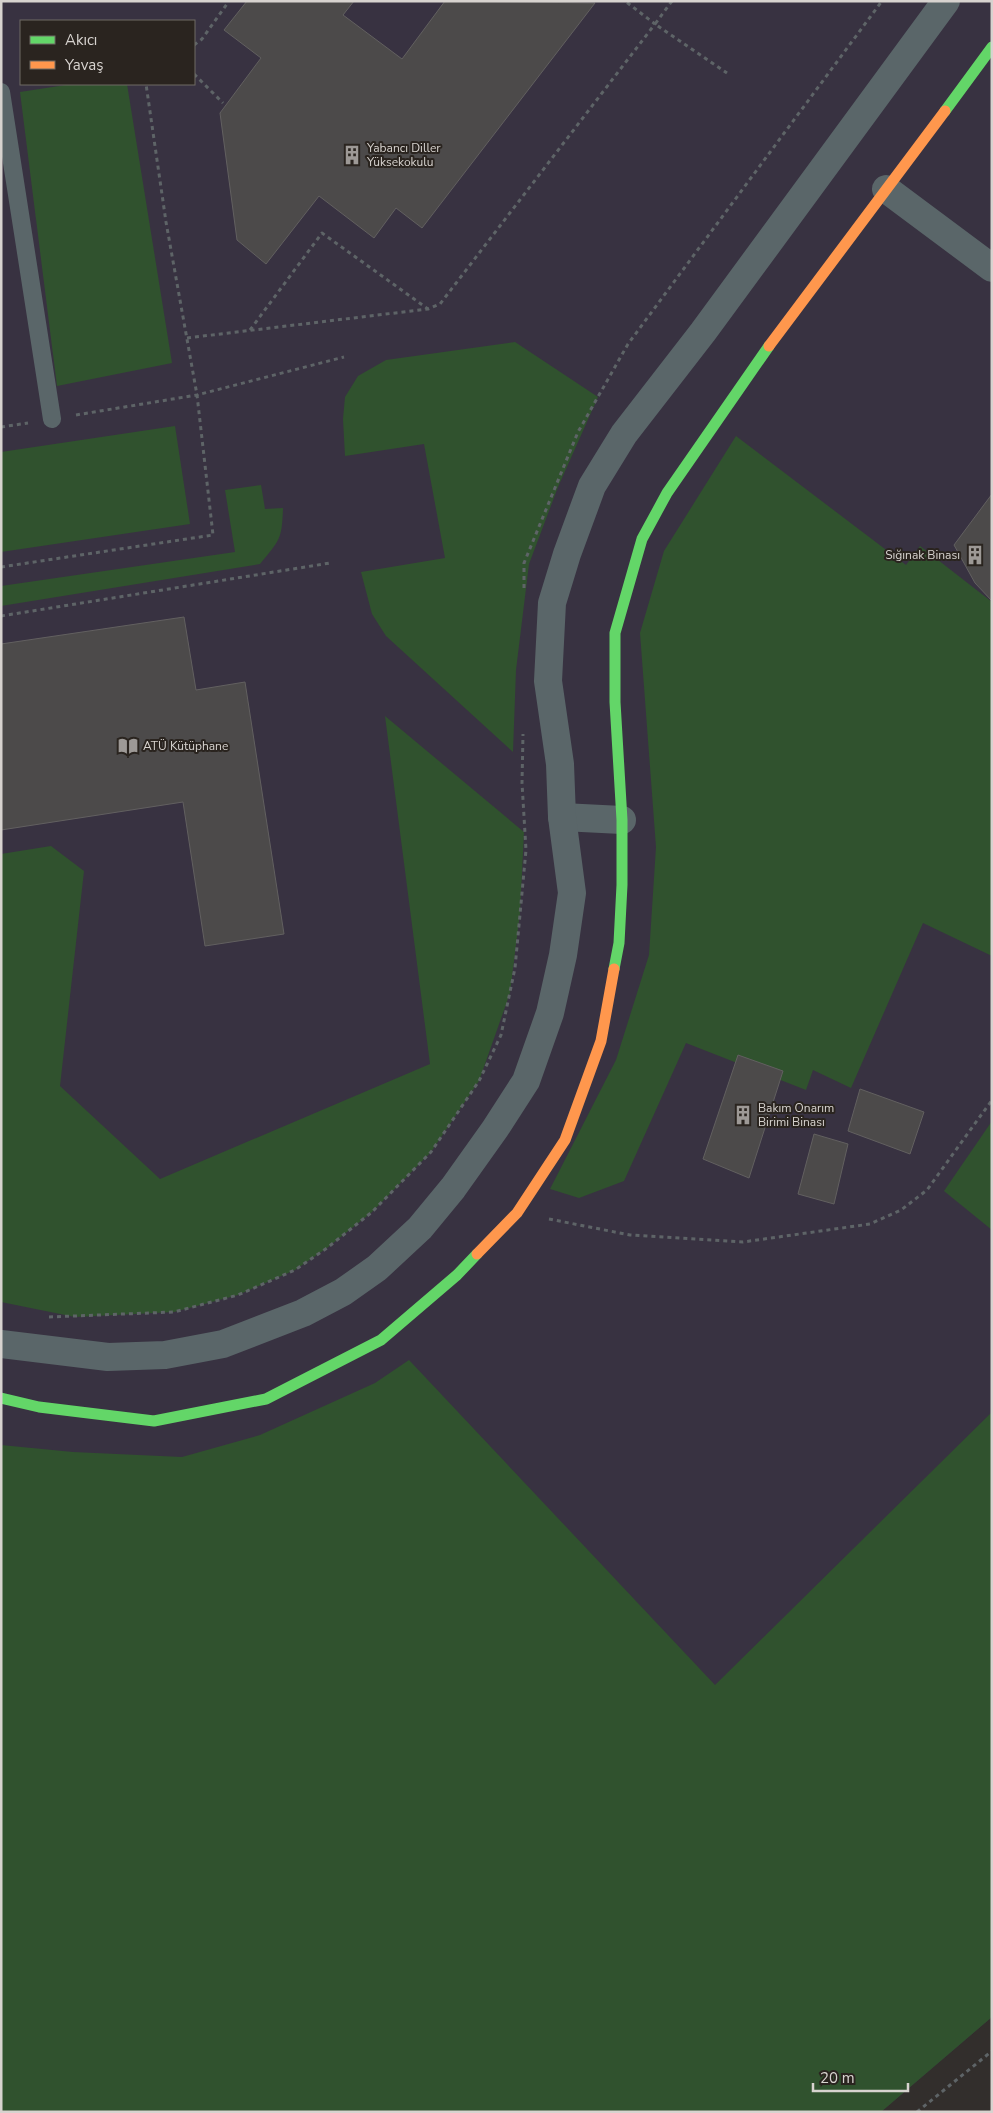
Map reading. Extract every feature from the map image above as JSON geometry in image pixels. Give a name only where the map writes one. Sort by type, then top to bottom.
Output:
[{"type":"street","points":[[1,1344],[108,1357],[165,1355],[223,1344],[302,1313],[343,1292],[377,1268],[420,1228],[453,1188],[526,1081],[550,1013],[564,955],[572,893],[562,817],[560,764],[548,681],[552,603],[567,554],[592,486],[624,434],[703,332],[946,1]]},
{"type":"street","points":[[1,1398],[39,1407],[154,1422],[266,1399],[381,1340],[457,1275],[517,1213],[565,1140],[602,1041],[619,943],[622,820],[615,702],[615,633],[642,539],[667,493],[766,350],[992,47]]},
{"type":"street","points":[[886,189],[992,268]]},
{"type":"street","points":[[562,817],[622,820]]},
{"type":"lane","points":[[1,92],[52,419]]},
{"type":"path","points":[[195,44],[202,38],[229,1]]},
{"type":"path","points":[[625,1],[727,73]]},
{"type":"path","points":[[187,338],[428,309],[440,304],[672,1]]},
{"type":"path","points":[[524,591],[524,563],[578,432],[628,344],[882,1]]},
{"type":"path","points":[[195,75],[223,103]]},
{"type":"path","points":[[1,566],[213,535],[197,395],[166,222],[146,85]]},
{"type":"path","points":[[250,331],[322,233],[428,309]]},
{"type":"path","points":[[1,428],[197,395],[344,357]]},
{"type":"path","points":[[1,616],[330,563]]},
{"type":"path","points":[[46,1317],[174,1312],[238,1294],[295,1270],[327,1248],[372,1212],[431,1152],[479,1081],[501,1035],[515,968],[526,850],[522,783],[523,725]]},
{"type":"path","points":[[517,1213],[630,1235],[744,1242],[870,1224],[901,1210],[927,1190],[992,1100]]},
{"type":"path","points":[[917,2112],[992,2051]]},
{"type":"shaded area","points":[[1,1],[992,1],[992,2017],[881,2112],[1,2112]]},
{"type":"green space","points":[[66,85],[127,85],[172,363],[57,386],[20,92]]},
{"type":"green space","points":[[515,342],[598,397],[558,487],[529,564],[516,670],[513,752],[386,636],[372,614],[361,572],[445,558],[424,444],[345,456],[343,419],[345,397],[358,376],[386,360]]},
{"type":"green space","points":[[175,426],[190,524],[1,552],[1,452]]},
{"type":"green space","points":[[736,436],[906,565],[920,546],[992,602],[992,956],[923,923],[851,1088],[813,1070],[806,1090],[686,1043],[624,1181],[579,1198],[550,1189],[616,1060],[649,955],[656,847],[640,633],[664,551]]},
{"type":"green space","points":[[261,485],[265,509],[283,508],[279,539],[260,564],[1,606],[1,586],[235,552],[225,490]]},
{"type":"green space","points":[[385,716],[524,832],[520,913],[510,993],[479,1081],[431,1152],[372,1212],[327,1248],[295,1270],[238,1295],[174,1312],[75,1317],[1,1302],[1,854],[51,846],[84,871],[60,1086],[160,1179],[430,1064]]},
{"type":"green space","points":[[992,1121],[992,1230],[944,1191]]},
{"type":"green space","points":[[409,1360],[715,1685],[992,1412],[992,2017],[881,2112],[1,2112],[1,1445],[73,1452],[182,1457],[260,1435],[375,1383]]},
{"type":"building","name":"Yabancı Diller Yüksekokulu","points":[[247,1],[354,1],[343,15],[402,59],[445,1],[595,3],[422,228],[396,208],[374,238],[319,196],[266,264],[237,240],[220,113],[261,58],[224,30]]},
{"type":"building","name":"Sığınak Binası","points":[[992,494],[992,601],[975,583],[954,545]]},
{"type":"building","name":"ATÜ Kütüphane","points":[[184,617],[196,690],[245,682],[284,934],[205,946],[183,802],[1,830],[1,644]]},
{"type":"building","name":"Bakım Onarım Birimi Binası","points":[[738,1055],[783,1071],[749,1178],[703,1159]]},
{"type":"building","name":"Bakım Onarım Birimi Binası","points":[[860,1089],[924,1112],[910,1154],[848,1131]]},
{"type":"building","name":"Bakım Onarım Birimi Binası","points":[[814,1134],[848,1144],[834,1204],[798,1194]]},
{"type":"traffic: fast","points":[[945,111],[992,47]]},
{"type":"traffic: fast","points":[[614,969],[619,943],[622,885],[622,820],[615,702],[615,633],[642,539],[667,493],[769,346]]},
{"type":"traffic: fast","points":[[1,1398],[39,1407],[154,1421],[266,1399],[381,1340],[457,1275],[477,1254]]},
{"type":"traffic: slow","points":[[769,346],[945,111]]},
{"type":"traffic: slow","points":[[477,1254],[517,1213],[565,1140],[601,1041],[614,969]]},
{"type":"place","name":"Yabancı Diller Yüksekokulu","points":[[352,155]]},
{"type":"place","name":"Sığınak Binası","points":[[975,555]]},
{"type":"place","name":"ATÜ Kütüphane","points":[[128,746]]},
{"type":"place","name":"Bakım Onarım Birimi Binası","points":[[743,1115]]}]
